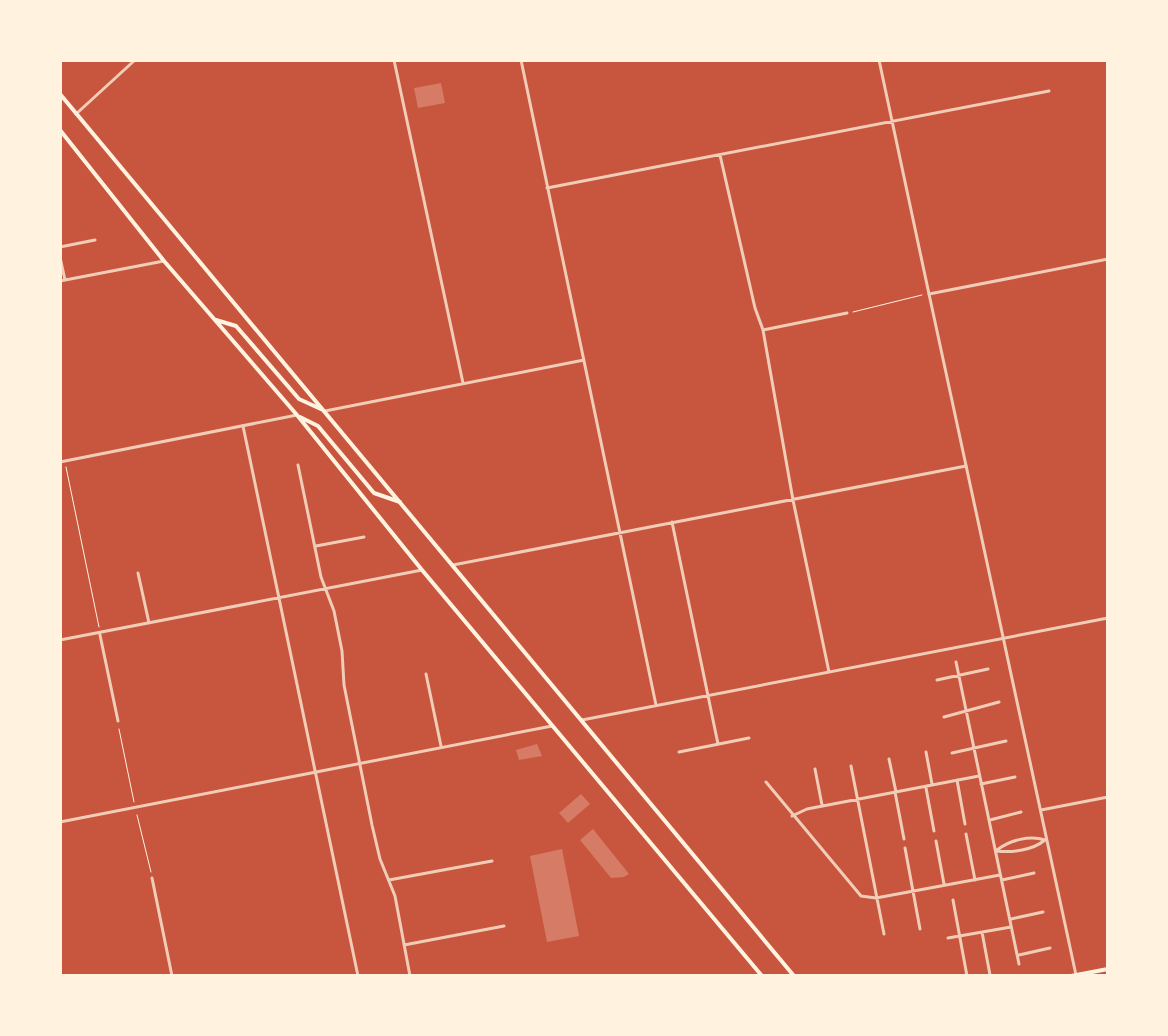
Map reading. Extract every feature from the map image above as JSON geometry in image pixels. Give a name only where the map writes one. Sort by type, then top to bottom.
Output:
[{"type":"main road","points":[[60,94],[794,976]]},
{"type":"main road","points":[[60,130],[164,261],[297,415],[422,570],[762,976]]},
{"type":"main road","points":[[214,319],[236,326],[299,399],[325,411]]},
{"type":"main road","points":[[297,415],[318,426],[374,493],[401,502]]},
{"type":"main road","points":[[1075,976],[1108,969]]},
{"type":"street","points":[[76,114],[135,60]]},
{"type":"street","points":[[394,60],[463,383]]},
{"type":"street","points":[[521,60],[656,705]]},
{"type":"street","points":[[879,60],[1075,976]]},
{"type":"street","points":[[547,188],[1049,91]]},
{"type":"street","points":[[720,155],[751,294],[763,330],[793,500],[829,672]]},
{"type":"street","points":[[60,247],[95,240]]},
{"type":"street","points":[[60,257],[62,280],[164,261]]},
{"type":"street","points":[[929,294],[1108,259]]},
{"type":"street","points":[[763,330],[847,313]]},
{"type":"street","points":[[325,411],[584,360]]},
{"type":"street","points":[[62,462],[297,415]]},
{"type":"street","points":[[243,426],[358,976]]},
{"type":"street","points":[[298,465],[325,589],[334,611],[342,651],[344,685],[377,848],[395,896],[410,976]]},
{"type":"street","points":[[453,565],[966,466]]},
{"type":"street","points":[[672,522],[718,744]]},
{"type":"street","points":[[315,547],[364,537]]},
{"type":"street","points":[[60,640],[422,570]]},
{"type":"street","points":[[138,573],[149,623]]},
{"type":"street","points":[[582,720],[1108,618]]},
{"type":"street","points":[[100,633],[118,721]]},
{"type":"street","points":[[956,662],[1019,964]]},
{"type":"street","points":[[937,680],[988,669]]},
{"type":"street","points":[[426,674],[441,746]]},
{"type":"street","points":[[944,717],[999,702]]},
{"type":"street","points":[[60,822],[552,726]]},
{"type":"street","points":[[679,752],[749,738]]},
{"type":"street","points":[[952,753],[1006,741]]},
{"type":"street","points":[[926,752],[932,785]]},
{"type":"street","points":[[889,759],[904,839]]},
{"type":"street","points":[[851,766],[884,934]]},
{"type":"street","points":[[815,769],[822,806]]},
{"type":"street","points":[[792,816],[807,809],[979,776]]},
{"type":"street","points":[[981,784],[1015,777]]},
{"type":"street","points":[[957,780],[965,824]]},
{"type":"street","points":[[766,782],[856,893],[876,898],[1000,875]]},
{"type":"street","points":[[926,786],[934,831]]},
{"type":"street","points":[[1039,811],[1108,797]]},
{"type":"street","points":[[988,820],[1021,812]]},
{"type":"street","points":[[966,834],[975,880]]},
{"type":"street","points":[[995,851],[1004,844],[1035,836],[1045,840]]},
{"type":"street","points":[[995,851],[1038,846],[1045,840]]},
{"type":"street","points":[[936,841],[944,885]]},
{"type":"street","points":[[905,848],[920,929]]},
{"type":"street","points":[[389,880],[492,861]]},
{"type":"street","points":[[1001,881],[1034,873]]},
{"type":"street","points":[[152,878],[172,976]]},
{"type":"street","points":[[953,900],[967,976]]},
{"type":"street","points":[[1009,919],[1043,912]]},
{"type":"street","points":[[404,945],[504,926]]},
{"type":"street","points":[[948,938],[1011,927]]},
{"type":"street","points":[[982,932],[990,975]]},
{"type":"street","points":[[1017,955],[1050,948]]},
{"type":"path","points":[[847,313],[929,294]]},
{"type":"path","points":[[62,462],[100,633]]},
{"type":"path","points":[[118,721],[152,878]]},
{"type":"building","points":[[441,83],[445,103],[418,108],[414,88]]},
{"type":"building","points":[[537,744],[542,756],[519,760],[516,750]]},
{"type":"building","points":[[581,794],[590,804],[568,823],[559,813]]},
{"type":"building","points":[[593,829],[629,874],[611,878],[580,840]]},
{"type":"building","points":[[562,849],[579,936],[547,942],[530,856]]}]
